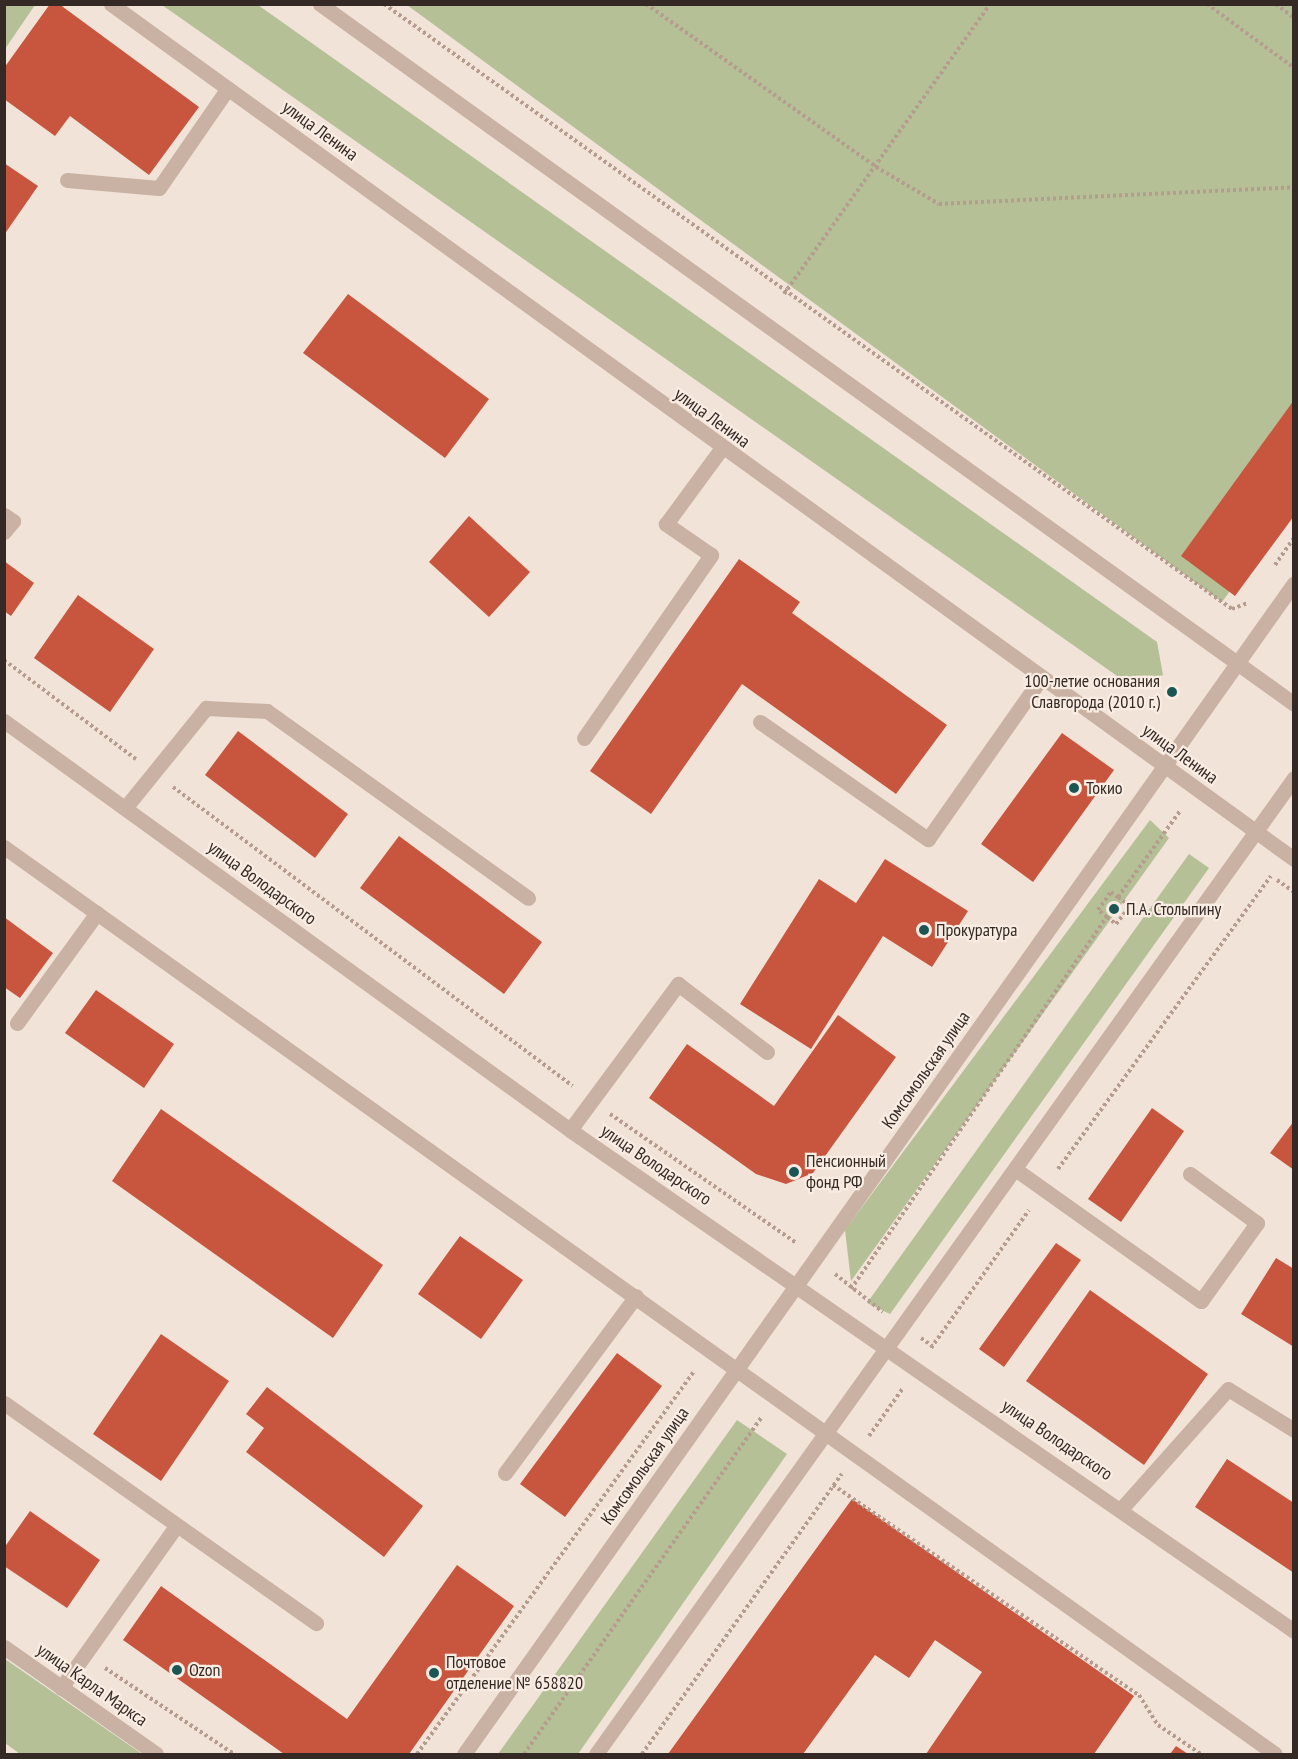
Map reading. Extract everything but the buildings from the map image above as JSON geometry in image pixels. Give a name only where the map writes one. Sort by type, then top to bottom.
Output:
[{"type":"street","name":"улица Ленина","points":[[111,4],[721,449],[1293,859]]},
{"type":"street","points":[[320,4],[1293,704]]},
{"type":"street","points":[[67,180],[159,188],[228,88]]},
{"type":"street","points":[[584,738],[711,555],[666,524],[721,449]]},
{"type":"street","points":[[4,515],[13,521],[4,532]]},
{"type":"street","name":"Комсомольская улица","points":[[464,1755],[798,1286],[1293,583]]},
{"type":"street","points":[[760,722],[928,839],[1041,678]]},
{"type":"street","points":[[125,808],[206,708],[267,711],[528,898]]},
{"type":"street","name":"улица Володарского","points":[[4,721],[570,1130],[1122,1508],[1293,1631]]},
{"type":"street","points":[[596,1755],[824,1432],[1293,778]]},
{"type":"street","points":[[4,847],[636,1296],[1275,1755]]},
{"type":"street","points":[[17,1023],[96,913]]},
{"type":"street","points":[[570,1130],[678,984],[767,1052]]},
{"type":"street","points":[[1015,1168],[1201,1301],[1257,1222],[1190,1174]]},
{"type":"street","points":[[505,1473],[636,1296]]},
{"type":"street","points":[[1122,1508],[1228,1389],[1293,1430]]},
{"type":"street","points":[[4,1403],[316,1623]]},
{"type":"street","points":[[61,1688],[176,1526]]},
{"type":"street","name":"улица Карла Маркса","points":[[4,1647],[156,1755]]},
{"type":"path","points":[[384,4],[784,294],[1232,609],[1247,604],[1254,595]]},
{"type":"path","points":[[646,4],[876,167],[939,204],[1293,187]]},
{"type":"path","points":[[784,294],[990,4]]},
{"type":"path","points":[[1058,4],[1099,4]]},
{"type":"path","points":[[1206,4],[1293,68]]},
{"type":"path","points":[[1276,4],[1293,18]]},
{"type":"path","points":[[1267,576],[1293,538]]},
{"type":"path","points":[[4,660],[592,1101],[817,1258],[851,1288],[932,1346]]},
{"type":"path","points":[[1118,897],[1180,811]]},
{"type":"path","points":[[642,1755],[1269,875],[1293,892]]},
{"type":"path","points":[[1111,892],[1130,906],[1116,924],[1107,917],[1098,910],[1111,892]]},
{"type":"path","points":[[834,1311],[1107,917]]},
{"type":"path","points":[[417,1755],[709,1350]]},
{"type":"path","points":[[524,1755],[776,1398]]},
{"type":"path","points":[[833,1485],[1139,1695],[1158,1725],[1201,1755]]},
{"type":"path","points":[[85,1654],[234,1755]]},
{"type":"green space","points":[[4,5],[35,5],[5,49]]},
{"type":"green space","points":[[162,5],[258,5],[1157,642],[1163,675],[1130,685]]},
{"type":"green space","points":[[407,5],[1293,5],[1293,503],[1222,602]]},
{"type":"green space","points":[[1150,820],[1169,838],[851,1281],[845,1230]]},
{"type":"green space","points":[[1189,854],[1209,868],[890,1314],[867,1303]]},
{"type":"green space","points":[[737,1420],[787,1454],[578,1754],[498,1754]]},
{"type":"green space","points":[[4,1659],[142,1754],[20,1754],[5,1743]]},
{"type":"place","name":"100-летие основания Славгорода (2010 г.)","points":[[1172,692]]},
{"type":"place","name":"Токио","points":[[1074,788]]},
{"type":"place","name":"П.А. Столыпину","points":[[1114,909]]},
{"type":"place","name":"Прокуратура","points":[[924,930]]},
{"type":"place","name":"Пенсионный фонд РФ","points":[[794,1172]]},
{"type":"place","name":"Ozon","points":[[177,1670]]},
{"type":"place","name":"Почтовое отделение № 658820","points":[[434,1673]]}]
